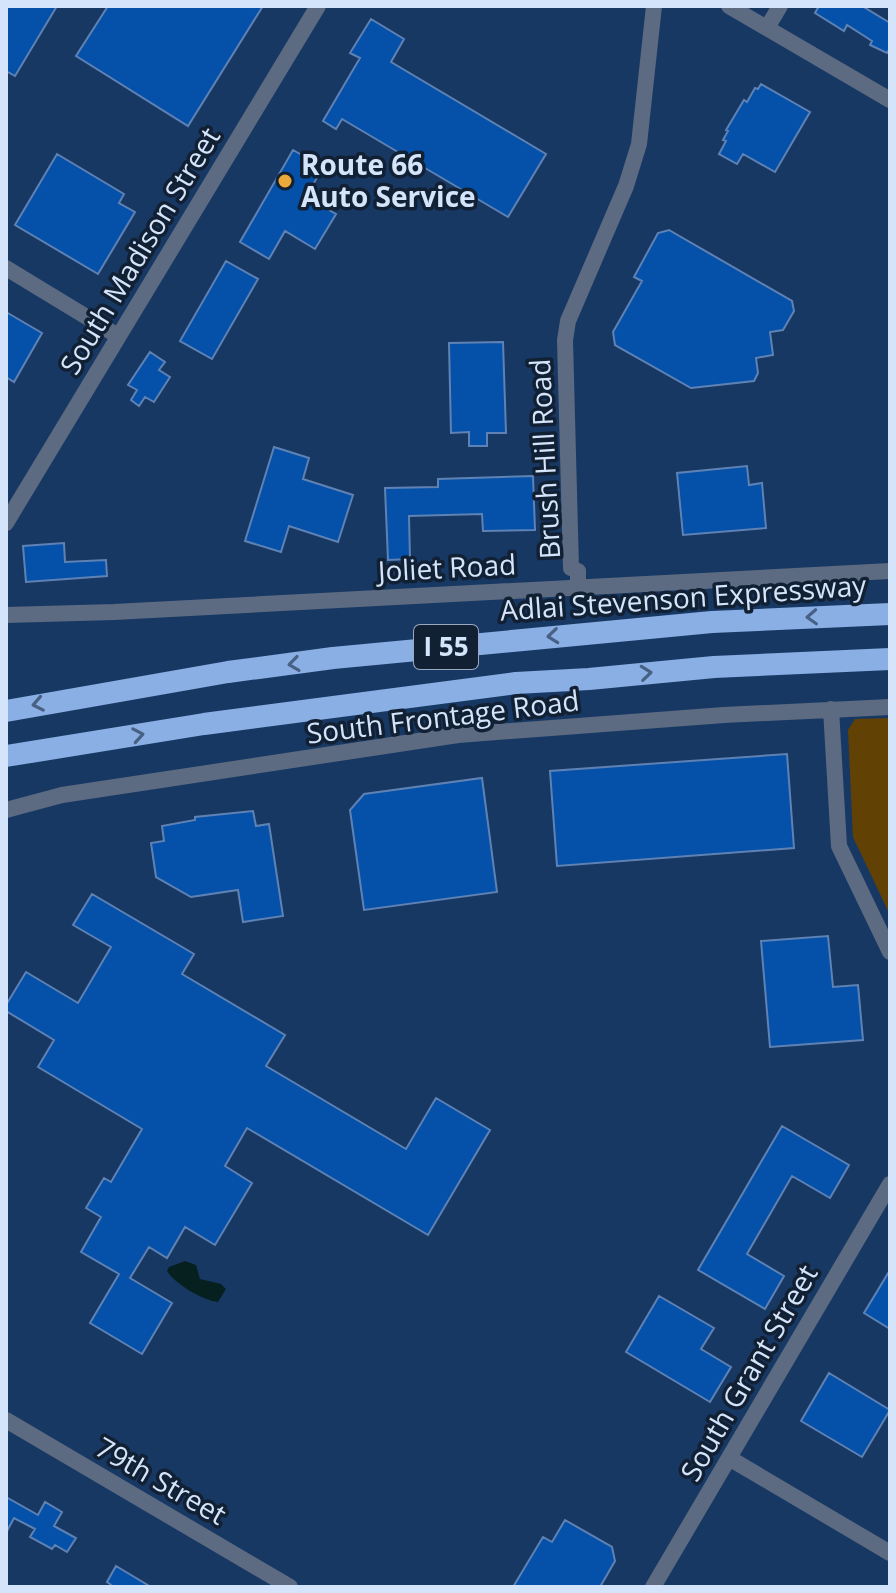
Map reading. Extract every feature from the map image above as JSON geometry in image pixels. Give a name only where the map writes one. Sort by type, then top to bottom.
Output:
[{"type":"highway","name":"Adlai Stevenson Expressway","points":[[6,711],[228,672],[333,658],[712,622],[890,614]]},
{"type":"highway","name":"I 55","points":[[6,756],[204,724],[516,683],[714,667],[890,659]]},
{"type":"street","name":"South Madison Street","points":[[6,523],[318,6]]},
{"type":"street","name":"Brush Hill Road","points":[[578,588],[578,571],[571,568],[565,340],[568,321],[626,186],[639,144],[654,6]]},
{"type":"street","points":[[729,6],[890,100]]},
{"type":"street","points":[[767,28],[780,6]]},
{"type":"street","points":[[6,268],[118,336]]},
{"type":"street","name":"Joliet Road","points":[[6,615],[890,571]]},
{"type":"street","name":"South Frontage Road","points":[[6,810],[62,795],[458,735],[890,707]]},
{"type":"street","points":[[831,709],[839,846],[890,952]]},
{"type":"street","name":"South Grant Street","points":[[653,1587],[890,1184]]},
{"type":"street","name":"79th Street","points":[[6,1420],[290,1587]]},
{"type":"street","points":[[729,1458],[890,1553]]},
{"type":"shaded area","points":[[890,718],[890,915],[853,837],[848,730],[855,719]]},
{"type":"shaded area","points":[[185,1261],[196,1265],[200,1279],[221,1284],[226,1289],[218,1302],[190,1291],[167,1271],[169,1267]]},
{"type":"building","points":[[6,6],[57,6],[15,76],[6,71]]},
{"type":"building","points":[[108,6],[263,6],[188,126],[76,56]]},
{"type":"building","points":[[819,6],[862,6],[890,23],[890,48],[887,53],[870,45],[872,41],[847,25],[844,31],[815,13]]},
{"type":"building","points":[[371,19],[404,39],[391,62],[546,154],[508,217],[342,119],[336,129],[323,121],[360,58],[350,53]]},
{"type":"building","points":[[761,84],[810,112],[775,172],[743,154],[737,164],[719,154],[726,141],[723,140],[726,130],[744,100],[747,102]]},
{"type":"building","points":[[293,150],[323,167],[306,197],[336,214],[315,249],[285,231],[269,259],[240,242]]},
{"type":"building","points":[[57,154],[124,194],[119,203],[135,212],[98,274],[15,225]]},
{"type":"building","points":[[669,230],[792,301],[794,311],[783,330],[770,332],[773,355],[756,358],[758,373],[754,381],[691,388],[615,345],[613,332],[642,281],[634,277],[658,233]]},
{"type":"building","points":[[226,261],[258,279],[212,359],[180,341]]},
{"type":"building","points":[[6,312],[42,333],[14,382],[6,377]]},
{"type":"building","points":[[503,342],[506,433],[487,433],[487,446],[469,446],[469,432],[451,433],[449,343]]},
{"type":"building","points":[[150,352],[165,362],[159,370],[170,377],[154,402],[145,397],[139,406],[131,400],[137,390],[128,385]]},
{"type":"building","points":[[274,447],[309,458],[303,479],[353,495],[338,542],[289,526],[281,552],[245,541]]},
{"type":"building","points":[[747,466],[749,485],[762,483],[766,528],[683,535],[677,473]]},
{"type":"building","points":[[533,476],[535,530],[483,531],[482,514],[409,516],[410,559],[388,560],[385,488],[438,487],[438,479]]},
{"type":"building","points":[[64,543],[65,562],[106,560],[107,576],[26,582],[23,546]]},
{"type":"building","points":[[787,754],[794,848],[557,866],[550,771]]},
{"type":"building","points":[[482,778],[497,892],[364,910],[350,810],[364,794]]},
{"type":"building","points":[[253,811],[256,826],[269,824],[283,916],[243,922],[238,890],[191,897],[156,877],[151,843],[164,841],[162,826],[195,820],[195,817]]},
{"type":"building","points":[[92,894],[194,954],[182,974],[285,1035],[266,1066],[406,1149],[436,1098],[490,1130],[428,1235],[247,1128],[225,1166],[252,1183],[215,1245],[185,1227],[167,1258],[149,1247],[130,1278],[172,1303],[142,1354],[90,1323],[119,1274],[81,1252],[101,1217],[86,1208],[104,1178],[111,1182],[142,1129],[38,1067],[54,1040],[6,1011],[6,1005],[26,972],[78,1003],[111,947],[73,925]]},
{"type":"building","points":[[828,936],[833,987],[858,985],[863,1040],[770,1047],[761,941]]},
{"type":"building","points":[[782,1126],[849,1165],[830,1198],[792,1176],[747,1254],[784,1276],[765,1309],[698,1270]]},
{"type":"building","points":[[890,1270],[890,1329],[864,1313]]},
{"type":"building","points":[[659,1296],[714,1328],[701,1349],[731,1367],[710,1402],[626,1352]]},
{"type":"building","points":[[829,1373],[890,1410],[862,1457],[801,1421]]},
{"type":"building","points":[[6,1497],[38,1515],[45,1502],[62,1512],[54,1526],[76,1538],[67,1552],[55,1545],[52,1549],[30,1537],[35,1529],[14,1518],[6,1533]]},
{"type":"building","points":[[565,1520],[612,1547],[615,1561],[600,1587],[513,1587],[543,1537],[552,1542]]},
{"type":"building","points":[[116,1566],[151,1587],[114,1587],[107,1582]]},
{"type":"place","name":"Route 66 Auto Service","points":[[285,181]]}]
